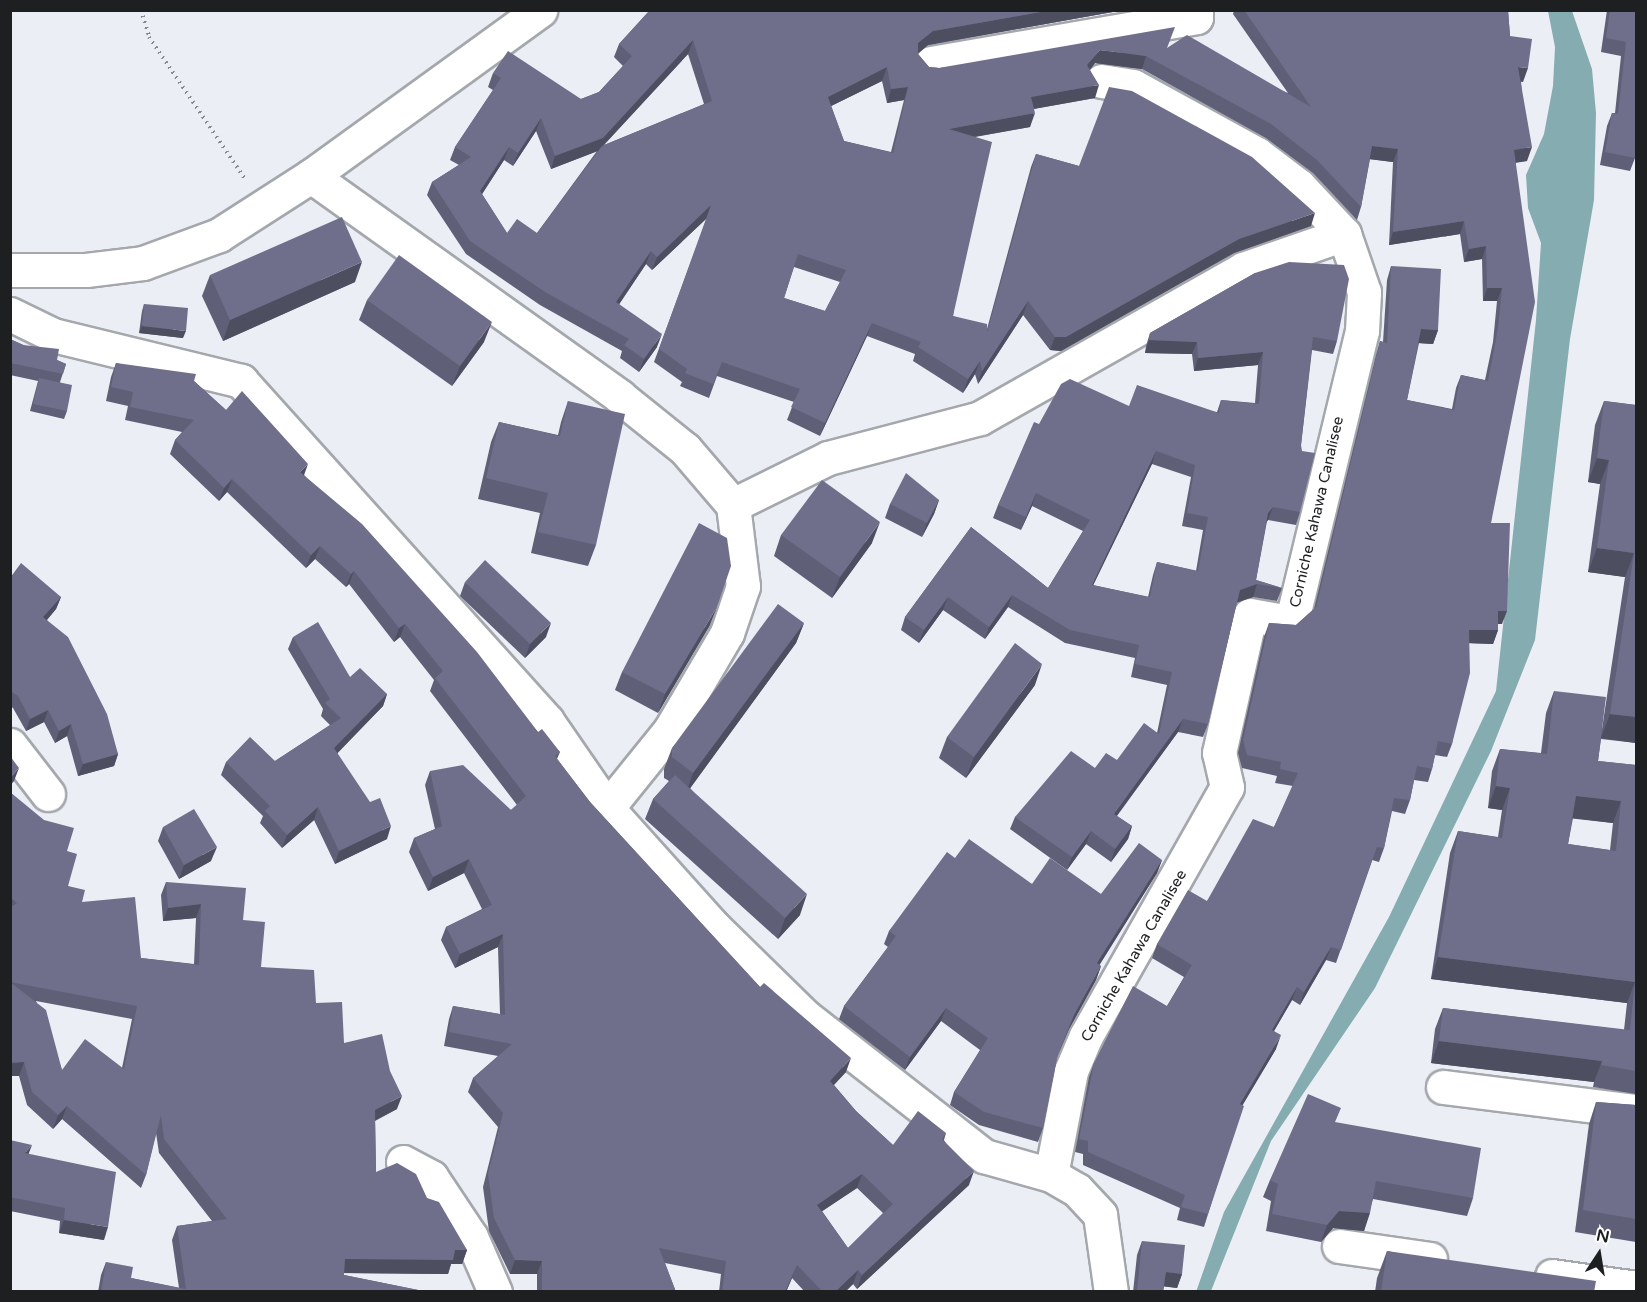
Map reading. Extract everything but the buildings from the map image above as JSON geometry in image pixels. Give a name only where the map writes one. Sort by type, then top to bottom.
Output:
[{"type":"street","points":[[10,270],[143,263],[219,235],[312,176],[540,10]]},
{"type":"street","points":[[930,63],[1196,17],[1196,10]]},
{"type":"street","name":"Corniche Kahawa Canalisee","points":[[1051,1175],[1071,1071],[1086,1036],[1227,788],[1219,753],[1250,615],[1283,621],[1293,616],[1362,331],[1364,292],[1344,234],[1299,186],[1257,154],[1133,86],[1101,81]]},
{"type":"street","points":[[312,176],[619,396],[686,449],[733,505],[743,586],[727,633],[670,730],[607,808]]},
{"type":"street","points":[[733,505],[828,458],[980,418],[1243,269],[1344,234]]},
{"type":"street","points":[[10,314],[53,335],[241,381],[547,721],[607,808],[713,926],[806,1017],[984,1156],[1051,1175],[1077,1190],[1100,1215],[1111,1292]]},
{"type":"street","points":[[10,745],[48,794]]},
{"type":"street","points":[[1443,1087],[1636,1111]]},
{"type":"street","points":[[403,1161],[431,1178],[471,1237],[495,1292]]},
{"type":"street","points":[[1339,1246],[1465,1264]]},
{"type":"street","points":[[1522,1272],[1636,1288]]},
{"type":"path","points":[[141,10],[149,37],[264,206]]},
{"type":"water","points":[[1548,11],[1572,11],[1592,69],[1596,113],[1594,200],[1570,339],[1535,640],[1491,751],[1375,988],[1271,1141],[1211,1291],[1196,1292],[1224,1212],[1389,917],[1496,691],[1536,320],[1541,243],[1528,208],[1526,175],[1544,134],[1553,86],[1555,47]]}]
